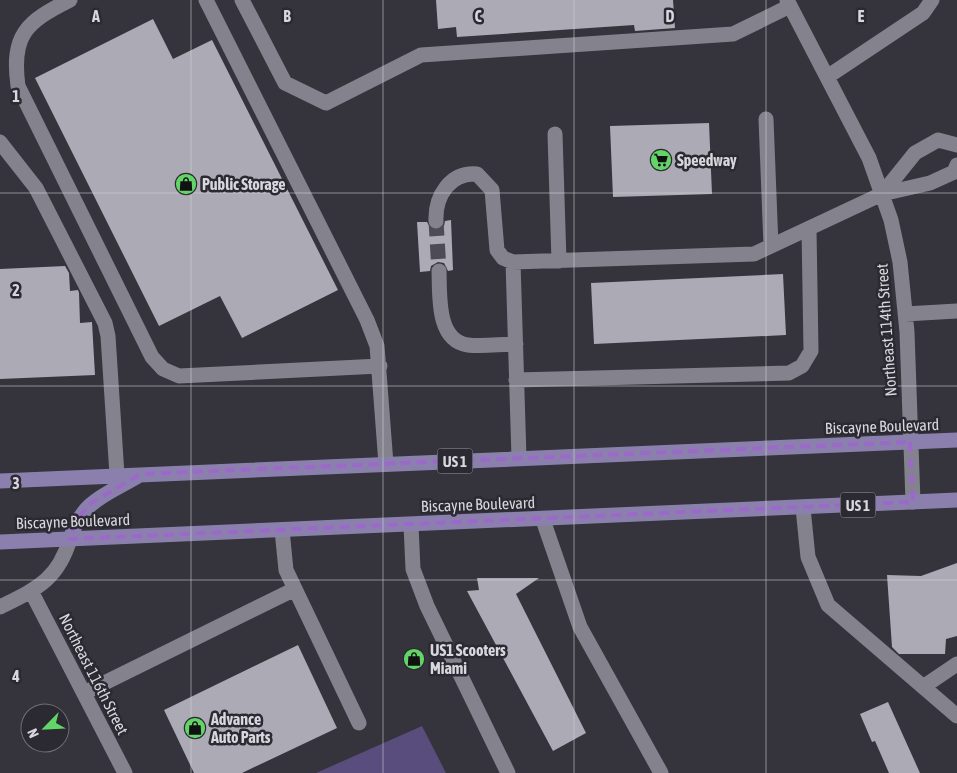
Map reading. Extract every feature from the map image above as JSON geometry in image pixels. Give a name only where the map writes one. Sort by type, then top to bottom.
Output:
[{"type":"main road","name":"Biscayne Boulevard","points":[[0,481],[957,440]]},
{"type":"main road","points":[[70,539],[77,519],[91,503],[141,474]]},
{"type":"main road","name":"Biscayne Boulevard","points":[[0,542],[543,520],[957,500]]},
{"type":"street","points":[[70,0],[45,13],[27,28],[18,43],[15,63],[18,86],[152,357],[163,369],[179,376],[380,366]]},
{"type":"street","points":[[206,0],[367,320],[377,346],[380,366],[386,464]]},
{"type":"street","points":[[242,0],[285,83],[326,103],[421,55],[733,34],[788,3]]},
{"type":"street","points":[[827,77],[923,13],[932,0]]},
{"type":"street","name":"Northeast 114th Street","points":[[788,3],[868,158],[882,194],[900,262],[905,314],[913,502]]},
{"type":"street","points":[[766,119],[771,246]]},
{"type":"street","points":[[555,134],[559,261]]},
{"type":"street","points":[[882,194],[915,152],[938,140],[957,145]]},
{"type":"street","points":[[0,142],[36,188],[105,323],[109,345],[117,475]]},
{"type":"street","points":[[436,221],[438,200],[446,186],[468,174],[477,174],[492,190],[497,250],[503,258],[513,262],[754,254],[882,194],[930,183],[954,172],[957,165]]},
{"type":"street","points":[[516,380],[789,373],[802,366],[811,351],[809,229]]},
{"type":"street","points":[[513,262],[519,458]]},
{"type":"street","points":[[438,271],[443,323],[458,342],[468,345],[516,344]]},
{"type":"street","points":[[905,314],[957,311]]},
{"type":"street","points":[[803,508],[808,557],[828,605],[957,716]]},
{"type":"street","points":[[543,520],[580,627],[662,773]]},
{"type":"street","points":[[411,525],[413,569],[427,606],[508,773]]},
{"type":"street","points":[[282,530],[286,570],[359,723]]},
{"type":"street","points":[[0,607],[31,591],[53,575],[66,553],[70,539]]},
{"type":"street","points":[[84,693],[295,590]]},
{"type":"street","name":"Northeast 116th Street","points":[[31,591],[125,773]]},
{"type":"street","points":[[923,687],[957,664]]},
{"type":"highlighted area","points":[[910,442],[913,502],[70,539],[77,519],[91,503],[141,474]]},
{"type":"shaded area","points":[[422,726],[446,773],[316,773]]},
{"type":"building","points":[[436,0],[673,0],[675,28],[635,31],[634,25],[457,37],[456,27],[438,29]]},
{"type":"building","name":"Public Storage","points":[[153,19],[173,59],[212,40],[338,290],[242,338],[220,296],[159,326],[35,78]]},
{"type":"building","name":"Speedway","points":[[709,123],[712,194],[613,197],[610,126]]},
{"type":"building","points":[[451,220],[453,270],[448,271],[444,263],[438,262],[431,266],[430,271],[420,272],[417,222],[427,222],[431,229],[436,230],[444,226],[445,221]]},
{"type":"building","points":[[65,266],[69,273],[70,291],[78,290],[79,293],[80,323],[92,322],[95,375],[0,379],[0,269]]},
{"type":"building","points":[[783,274],[786,335],[594,344],[591,283]]},
{"type":"building","points":[[957,563],[957,636],[946,639],[945,654],[899,654],[892,647],[887,575],[921,576]]},
{"type":"building","points":[[477,578],[539,578],[516,594],[586,733],[553,751],[467,591],[479,590]]},
{"type":"building","points":[[298,645],[337,728],[242,773],[194,773],[164,710]]},
{"type":"building","points":[[888,702],[920,773],[889,773],[875,741],[872,742],[860,714]]},
{"type":"tunnel","points":[[436,221],[439,271]]},
{"type":"place","name":"Speedway","points":[[661,160]]},
{"type":"place","name":"Public Storage","points":[[186,184]]},
{"type":"place","name":"US1 Scooters Miami","points":[[414,659]]},
{"type":"place","name":"Advance Auto Parts","points":[[195,728]]}]
